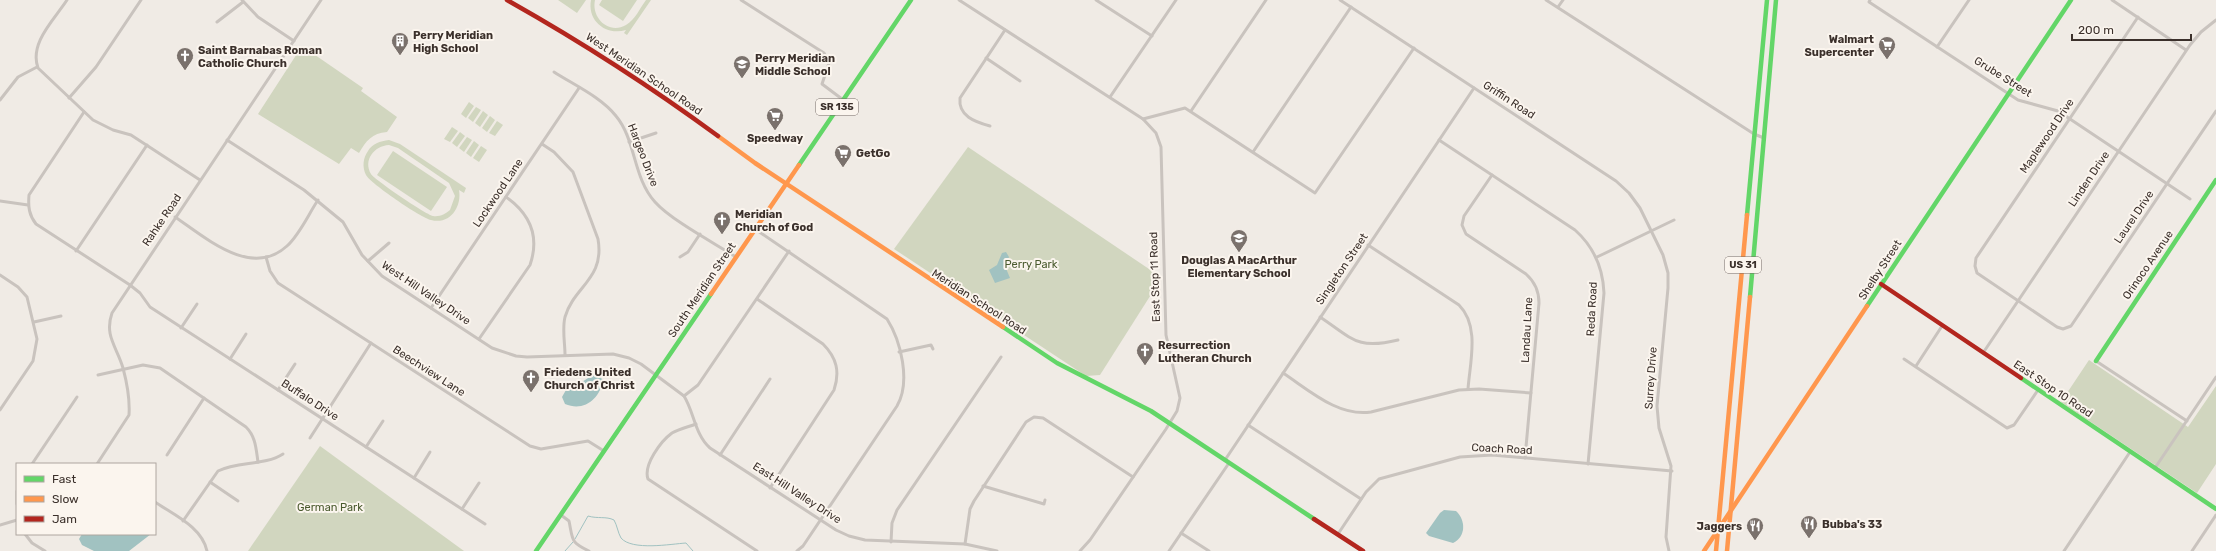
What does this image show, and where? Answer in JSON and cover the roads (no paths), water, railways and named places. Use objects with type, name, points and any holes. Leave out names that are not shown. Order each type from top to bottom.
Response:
[{"type":"main road","name":"West Meridian School Road","points":[[507,0],[562,31],[662,95],[744,155],[786,183]]},
{"type":"main road","name":"South Meridian Street","points":[[536,551],[911,0]]},
{"type":"main road","name":"US 31","points":[[1716,551],[1767,0]]},
{"type":"main road","name":"US 31","points":[[1727,551],[1776,0]]},
{"type":"main road","name":"Shelby Street","points":[[1704,551],[1841,348],[1881,284],[2071,0]]},
{"type":"main road","name":"Orinoco Avenue","points":[[2096,360],[2216,180]]},
{"type":"main road","name":"Meridian School Road","points":[[786,183],[1065,368],[1135,403],[1170,424]]},
{"type":"main road","name":"East Stop 10 Road","points":[[1881,284],[2216,509]]},
{"type":"main road","points":[[1170,424],[1363,551]]},
{"type":"street","points":[[67,0],[37,46],[35,53],[37,67],[43,75],[84,112],[101,125],[125,132],[200,180]]},
{"type":"street","points":[[69,98],[96,67],[141,0]]},
{"type":"street","name":"Rahke Road","points":[[98,463],[129,415],[130,405],[123,369],[109,334],[108,323],[112,313],[321,0]]},
{"type":"street","points":[[741,0],[824,53],[829,63],[822,84],[842,100]]},
{"type":"street","name":"East Stop 11 Road","points":[[959,0],[1143,119],[1156,133],[1161,151],[1166,335],[1180,398],[1178,411],[1090,540],[1080,551]]},
{"type":"street","points":[[967,5],[970,0]]},
{"type":"street","points":[[1096,0],[1152,36]]},
{"type":"street","points":[[1110,98],[1176,0]]},
{"type":"street","points":[[1191,111],[1266,0]]},
{"type":"street","name":"Griffin Road","points":[[1340,0],[1619,184],[1636,202],[1651,231]]},
{"type":"street","points":[[1546,0],[1754,134],[1764,138]]},
{"type":"street","points":[[1558,8],[1563,0]]},
{"type":"street","points":[[1937,47],[1969,0]]},
{"type":"street","points":[[2112,0],[2186,50]]},
{"type":"street","points":[[217,22],[242,1],[258,17],[294,41]]},
{"type":"street","name":"Grube Street","points":[[1870,1],[2023,103],[2053,109],[2190,199]]},
{"type":"street","points":[[1253,152],[1351,7]]},
{"type":"street","name":"Maplewood Drive","points":[[2018,301],[1980,275],[1975,267],[1976,258],[2138,17]]},
{"type":"street","name":"Linden Drive","points":[[1983,353],[2186,50],[2198,35],[2216,20]]},
{"type":"street","points":[[990,126],[978,123],[964,114],[960,105],[962,93],[1005,30]]},
{"type":"street","points":[[1143,119],[1185,108],[1315,193],[1414,48]]},
{"type":"street","points":[[986,58],[1020,81]]},
{"type":"street","points":[[0,100],[18,77],[37,67]]},
{"type":"street","name":"Hargeo Drive","points":[[554,72],[605,105],[616,116],[623,126],[643,184],[655,203],[736,257]]},
{"type":"street","name":"Lockwood Lane","points":[[430,308],[579,88]]},
{"type":"street","name":"Singleton Street","points":[[1169,551],[1227,461],[1248,425],[1474,88]]},
{"type":"street","name":"Laurel Drive","points":[[2018,301],[2057,327],[2065,328],[2074,323],[2216,111]]},
{"type":"street","points":[[0,201],[28,205],[32,189],[84,112]]},
{"type":"street","points":[[628,142],[656,133]]},
{"type":"street","name":"West Hill Valley Drive","points":[[227,140],[318,200],[343,222],[368,261],[382,276],[430,308],[502,352],[516,356],[613,354],[629,358],[656,375]]},
{"type":"street","name":"Reda Road","points":[[1439,140],[1575,230],[1587,242],[1597,257],[1602,275],[1604,293],[1588,464]]},
{"type":"street","points":[[542,144],[566,163],[573,172],[598,239],[600,250],[595,270],[565,317],[565,355]]},
{"type":"street","points":[[76,251],[147,145]]},
{"type":"street","name":"Landau Lane","points":[[1492,175],[1463,218],[1462,225],[1466,234],[1526,274],[1537,289],[1539,303],[1525,458]]},
{"type":"street","points":[[479,339],[530,265],[534,251],[534,234],[526,215],[517,204],[506,197]]},
{"type":"street","points":[[175,217],[235,255],[250,258],[266,257],[277,253],[293,239],[318,200]]},
{"type":"street","name":"Buffalo Drive","points":[[28,205],[30,215],[36,224],[76,251],[130,284],[140,293],[150,307],[485,524]]},
{"type":"street","points":[[1597,257],[1674,220]]},
{"type":"street","points":[[755,228],[887,319],[895,334],[905,376],[904,389],[897,406],[803,546],[797,551]]},
{"type":"street","name":"Surrey Drive","points":[[1651,231],[1664,258],[1668,278],[1657,406],[1659,428],[1672,471],[1666,537],[1669,551]]},
{"type":"street","points":[[680,257],[688,252],[700,234]]},
{"type":"street","points":[[368,261],[389,243]]},
{"type":"street","points":[[1368,245],[1459,305],[1467,315],[1472,331],[1468,389]]},
{"type":"street","points":[[684,396],[698,384],[789,251]]},
{"type":"street","name":"Beechview Lane","points":[[266,257],[270,271],[278,283],[530,446],[541,449],[588,441],[604,451]]},
{"type":"street","points":[[0,275],[18,287],[25,294],[34,322],[37,339],[34,358],[0,410]]},
{"type":"street","points":[[757,299],[823,344],[831,353],[838,372],[834,390],[770,488]]},
{"type":"street","points":[[181,328],[197,304]]},
{"type":"street","points":[[34,322],[61,316]]},
{"type":"street","points":[[1320,317],[1361,343],[1378,345],[1398,340]]},
{"type":"street","points":[[1916,366],[1942,326]]},
{"type":"street","points":[[230,359],[246,334]]},
{"type":"street","points":[[310,438],[370,343]]},
{"type":"street","points":[[899,352],[931,345],[933,349]]},
{"type":"street","points":[[891,542],[892,523],[897,510],[1001,357]]},
{"type":"street","points":[[1904,359],[2007,428],[2014,426],[2038,390]]},
{"type":"street","points":[[2096,360],[2186,421]]},
{"type":"street","points":[[278,390],[294,364]]},
{"type":"street","points":[[98,375],[143,365],[155,366],[204,398],[251,433],[256,443],[258,462]]},
{"type":"street","points":[[1283,373],[1334,406],[1356,413],[1371,412],[1448,392],[1468,389],[1531,393]]},
{"type":"street","name":"East Hill Valley Drive","points":[[656,375],[684,396],[705,443],[720,455],[770,488],[820,520],[849,536],[866,540],[891,542],[966,544],[997,551]]},
{"type":"street","points":[[2155,468],[2216,376]]},
{"type":"street","points":[[720,455],[770,379]]},
{"type":"street","points":[[33,463],[77,397]]},
{"type":"street","points":[[167,455],[204,398]]},
{"type":"street","points":[[966,544],[970,510],[983,486],[1026,422],[1034,417],[1043,418],[1133,477]]},
{"type":"street","points":[[366,447],[383,421]]},
{"type":"street","points":[[696,424],[677,430],[666,438],[650,462],[647,475],[651,482],[757,551]]},
{"type":"street","points":[[1248,425],[1361,500]]},
{"type":"street","points":[[414,478],[430,452]]},
{"type":"street","points":[[2064,551],[2130,452]]},
{"type":"street","points":[[183,521],[218,471],[226,467],[274,459],[283,454]]},
{"type":"street","name":"Coach Road","points":[[1338,534],[1361,500],[1379,479],[1449,459],[1483,455],[1672,471]]},
{"type":"street","points":[[210,482],[238,501]]},
{"type":"street","points":[[462,509],[478,483]]},
{"type":"street","points":[[983,486],[1044,504],[1045,500]]},
{"type":"street","points":[[156,503],[200,533],[205,543],[206,551]]},
{"type":"street","points":[[561,515],[569,521],[574,542],[589,551]]},
{"type":"street","points":[[2192,551],[2216,515]]},
{"type":"street","points":[[0,524],[16,520]]},
{"type":"street","points":[[1181,533],[1209,551]]},
{"type":"street","points":[[26,535],[32,543],[45,551]]},
{"type":"water","points":[[1006,252],[1009,257],[1005,266],[1010,278],[995,283],[989,270],[997,265],[1002,253]]},
{"type":"water","points":[[596,373],[603,380],[595,398],[585,405],[572,406],[565,404],[562,397],[566,390],[574,387]]},
{"type":"water","points":[[1444,510],[1456,511],[1462,519],[1462,533],[1453,543],[1429,536],[1426,533],[1440,513]]},
{"type":"water","points":[[81,535],[150,535],[129,551],[94,551],[82,545],[79,539]]},
{"type":"waterway","points":[[575,539],[588,516],[608,518],[614,520],[621,538],[626,542],[642,546],[686,543],[693,551]]},
{"type":"waterway","points":[[565,551],[573,542]]},
{"type":"place","name":"Perry Meridian High School","points":[[400,56]]},
{"type":"place","name":"Walmart Supercenter","points":[[1887,60]]},
{"type":"place","name":"Saint Barnabas Roman Catholic Church","points":[[185,71]]},
{"type":"place","name":"Perry Meridian Middle School","points":[[742,79]]},
{"type":"place","name":"Speedway","points":[[775,131]]},
{"type":"place","name":"GetGo","points":[[843,168]]},
{"type":"place","name":"Meridian Church of God","points":[[722,235]]},
{"type":"place","name":"Douglas A MacArthur Elementary School","points":[[1239,253]]},
{"type":"place","name":"Resurrection Lutheran Church","points":[[1145,366]]},
{"type":"place","name":"Friedens United Church of Christ","points":[[531,393]]},
{"type":"place","name":"Bubba's 33","points":[[1809,539]]},
{"type":"place","name":"Jaggers","points":[[1755,541]]},
{"type":"park label","name":"Perry Park","points":[[1031,264]]},
{"type":"park label","name":"German Park","points":[[330,507]]}]
